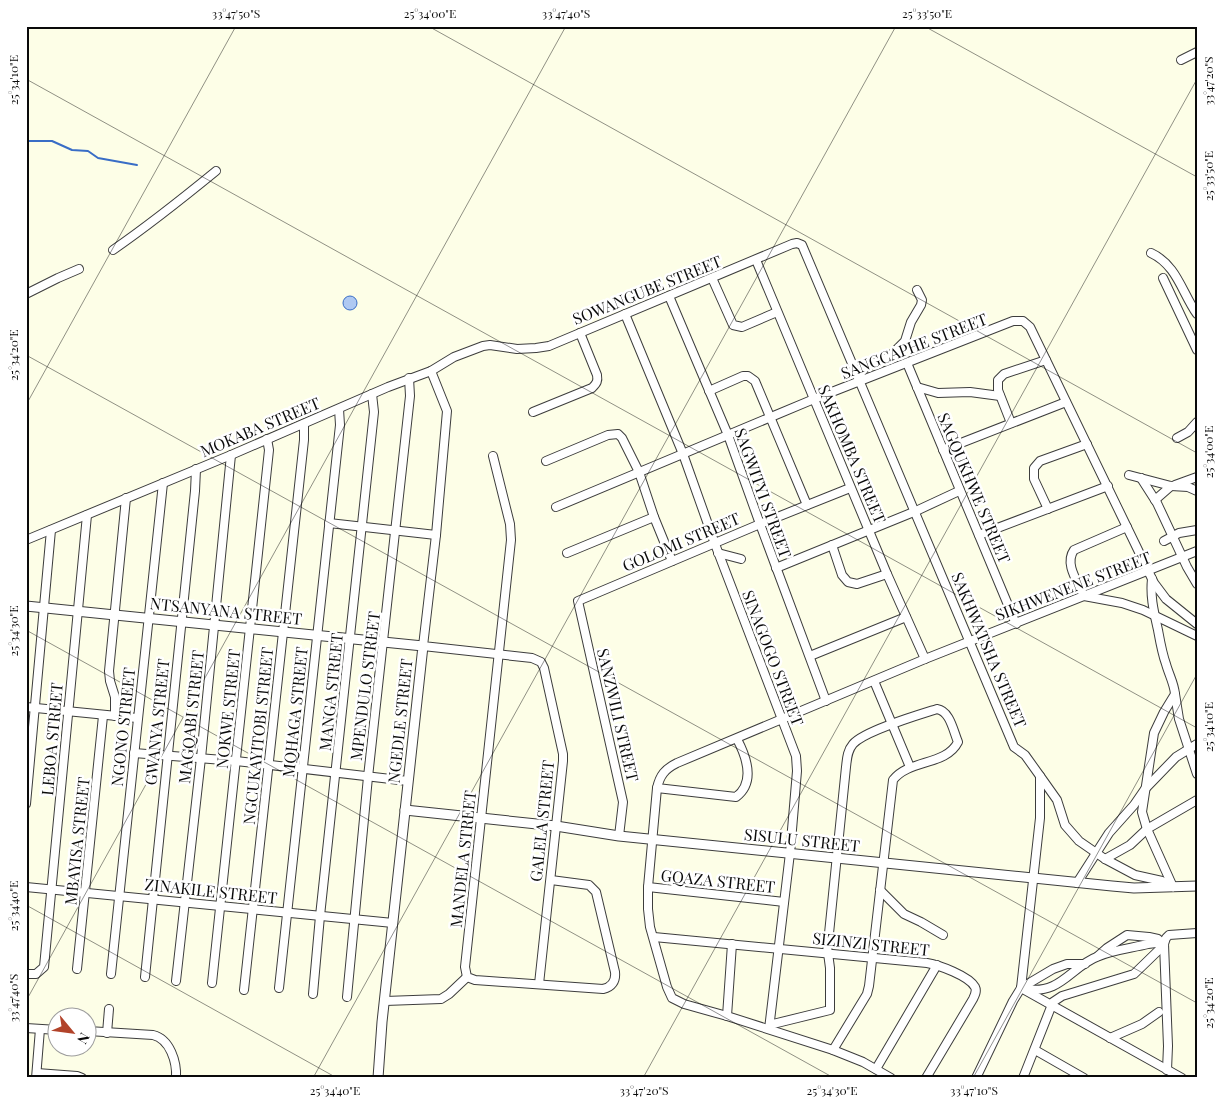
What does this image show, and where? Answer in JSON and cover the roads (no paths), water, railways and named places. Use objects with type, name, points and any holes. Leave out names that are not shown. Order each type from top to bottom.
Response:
[{"type":"street","points":[[1181,60],[1197,52]]},
{"type":"street","points":[[113,250],[182,199],[216,171]]},
{"type":"street","name":"SOWANGUBE STREET","points":[[504,346],[517,349],[542,348],[797,242]]},
{"type":"street","name":"SAKHWATSHA STREET","points":[[797,242],[804,248],[971,640],[1014,747],[1026,755],[1057,800],[1065,825],[1079,841],[1105,859],[1135,875],[1162,881],[1173,887]]},
{"type":"street","points":[[1151,253],[1158,256],[1178,279],[1197,314]]},
{"type":"street","name":"SAKHOMBA STREET","points":[[756,260],[850,488],[925,659]]},
{"type":"street","points":[[26,294],[79,269]]},
{"type":"street","points":[[712,278],[733,325],[742,327],[777,312]]},
{"type":"street","points":[[1163,278],[1197,350]]},
{"type":"street","points":[[860,380],[862,371],[867,366],[889,357],[905,341],[911,322],[921,305],[922,300],[917,290]]},
{"type":"street","name":"SAGWITYI STREET","points":[[669,296],[728,435],[826,701]]},
{"type":"street","name":"SINAGOGO STREET","points":[[625,314],[683,454],[714,544],[798,764],[771,1026]]},
{"type":"street","name":"SANGCAPHE STREET","points":[[556,507],[860,380],[1013,321],[1019,321],[1030,327],[1151,575],[1166,600],[1197,624]]},
{"type":"street","points":[[533,412],[592,388],[596,384],[598,380],[597,374],[580,332]]},
{"type":"street","name":"MOKABA STREET","points":[[26,540],[231,455],[409,378],[430,371],[454,357],[483,346],[504,346]]},
{"type":"street","points":[[1012,423],[997,386],[1000,377],[1046,360]]},
{"type":"street","name":"SAGQUKHWE STREET","points":[[906,363],[1016,624]]},
{"type":"street","name":"NGEDLE STREET","points":[[378,1078],[408,781],[436,535],[447,411],[430,371]]},
{"type":"street","points":[[709,391],[743,376],[748,376],[755,381],[807,505]]},
{"type":"street","name":"MPENDULO STREET","points":[[347,997],[368,777],[410,396],[409,378]]},
{"type":"street","points":[[917,388],[938,393],[970,392],[1000,396]]},
{"type":"street","name":"MANGA STREET","points":[[313,994],[374,408],[372,394]]},
{"type":"street","points":[[943,450],[1066,402]]},
{"type":"street","name":"MQHAGA STREET","points":[[279,988],[340,425],[339,409]]},
{"type":"street","points":[[1177,438],[1188,432],[1197,422]]},
{"type":"street","name":"NGCUKAYITOBI STREET","points":[[244,990],[304,440],[304,424]]},
{"type":"street","points":[[546,461],[608,435],[618,434],[622,438],[639,472],[654,517],[672,561]]},
{"type":"street","name":"NOKWE STREET","points":[[212,983],[269,450],[267,438]]},
{"type":"street","points":[[1048,509],[1034,479],[1034,468],[1040,461],[1086,444]]},
{"type":"street","name":"MAGQABI STREET","points":[[176,980],[186,902],[231,455]]},
{"type":"street","name":"MANDELA STREET","points":[[467,977],[465,967],[512,540],[510,524],[493,456]]},
{"type":"street","name":"GWANYA STREET","points":[[146,977],[196,469]]},
{"type":"street","points":[[1129,475],[1172,486],[1188,487],[1197,491]]},
{"type":"street","points":[[1155,500],[1172,486],[1197,476]]},
{"type":"street","points":[[1141,478],[1155,500],[1197,584]]},
{"type":"street","name":"NGONO STREET","points":[[111,974],[162,483]]},
{"type":"street","points":[[979,535],[1108,486]]},
{"type":"street","name":"GOLOMI STREET","points":[[578,601],[850,488]]},
{"type":"street","points":[[776,568],[916,511],[959,490]]},
{"type":"street","points":[[115,716],[115,698],[109,677],[126,498]]},
{"type":"street","name":"LEBOA STREET","points":[[26,974],[36,974],[44,967],[87,515]]},
{"type":"street","points":[[567,553],[654,517]]},
{"type":"street","points":[[329,523],[436,535]]},
{"type":"street","points":[[1127,527],[1074,550],[1071,554],[1070,562],[1084,596],[1122,603],[1143,610],[1197,636]]},
{"type":"street","points":[[26,804],[51,530]]},
{"type":"street","points":[[1164,541],[1173,535],[1197,530]]},
{"type":"street","points":[[832,545],[842,575],[848,582],[857,584],[887,574]]},
{"type":"street","name":"SIKHWENENE STREET","points":[[653,839],[657,788],[663,772],[672,766],[971,640],[1084,596],[1151,575],[1182,557],[1197,551]]},
{"type":"street","points":[[718,553],[741,559]]},
{"type":"street","points":[[1151,575],[1155,617],[1162,650],[1173,682],[1179,719],[1197,774]]},
{"type":"street","name":"SANZWILI STREET","points":[[578,601],[623,802],[618,836]]},
{"type":"street","name":"NTSANYANA STREET","points":[[26,606],[423,646]]},
{"type":"street","points":[[810,656],[906,617]]},
{"type":"street","name":"GALELA STREET","points":[[423,646],[537,659],[542,662],[564,761],[539,984]]},
{"type":"street","points":[[874,681],[910,768]]},
{"type":"street","points":[[1173,887],[1147,829],[1142,812],[1151,748],[1157,724],[1175,694]]},
{"type":"street","points":[[26,707],[137,718]]},
{"type":"street","points":[[771,1026],[830,1010],[830,968],[827,953],[850,748],[858,740],[892,724],[936,709],[943,710],[958,742],[948,754],[910,768],[896,776],[891,786],[873,958],[867,994],[833,1050]]},
{"type":"street","name":"MBAYISA STREET","points":[[77,969],[103,716]]},
{"type":"street","points":[[657,788],[736,796],[742,793],[747,781],[747,765],[737,739]]},
{"type":"street","points":[[1077,882],[1110,833],[1145,789],[1176,757],[1197,744]]},
{"type":"street","points":[[134,753],[236,761],[408,781]]},
{"type":"street","points":[[976,1078],[1013,1002],[1022,988],[1040,818],[1040,776]]},
{"type":"street","points":[[1105,859],[1130,845],[1147,829],[1197,800]]},
{"type":"street","name":"SISULU STREET","points":[[406,810],[556,826],[618,836],[1134,888],[1197,886]]},
{"type":"street","points":[[653,839],[648,887],[649,919],[667,987],[672,998],[684,1004],[771,1026],[863,1062],[891,1078]]},
{"type":"street","points":[[385,1001],[441,1000],[467,977],[475,980],[603,989],[612,985],[615,977],[595,889],[586,884],[550,880]]},
{"type":"street","name":"ZINAKILE STREET","points":[[26,887],[393,923]]},
{"type":"street","name":"GQAZA STREET","points":[[648,887],[784,902]]},
{"type":"street","points":[[880,890],[904,914],[943,935]]},
{"type":"street","points":[[1167,1070],[1168,1046],[1164,945],[1169,935],[1197,933]]},
{"type":"street","points":[[1022,988],[1046,990],[1069,977],[1127,935],[1158,939],[1164,945]]},
{"type":"street","name":"SIZINZI STREET","points":[[654,937],[937,965],[949,970],[971,983],[976,988],[976,991],[926,1078]]},
{"type":"street","points":[[727,1016],[732,944]]},
{"type":"street","points":[[1097,956],[1148,944],[1164,945]]},
{"type":"street","points":[[1023,1078],[1053,1002],[1062,996],[1134,974],[1164,945]]},
{"type":"street","points":[[1022,988],[1067,964],[1085,964]]},
{"type":"street","points":[[876,1070],[937,965]]},
{"type":"street","points":[[1022,988],[1182,1078]]},
{"type":"street","points":[[108,1033],[109,1009]]},
{"type":"street","points":[[1110,1038],[1142,1024],[1159,1012]]},
{"type":"street","points":[[26,1028],[48,1029]]},
{"type":"street","points":[[40,1028],[36,1075],[77,1076],[82,1078]]},
{"type":"street","points":[[98,1032],[153,1035],[162,1038],[168,1046],[176,1070],[176,1078]]},
{"type":"street","points":[[1035,1050],[1084,1078]]},
{"type":"water","points":[[347,296],[353,296],[357,303],[353,310],[347,310],[343,306],[343,300]]},
{"type":"waterway","points":[[26,141],[52,141],[72,150],[88,151],[98,158],[137,165]]}]
